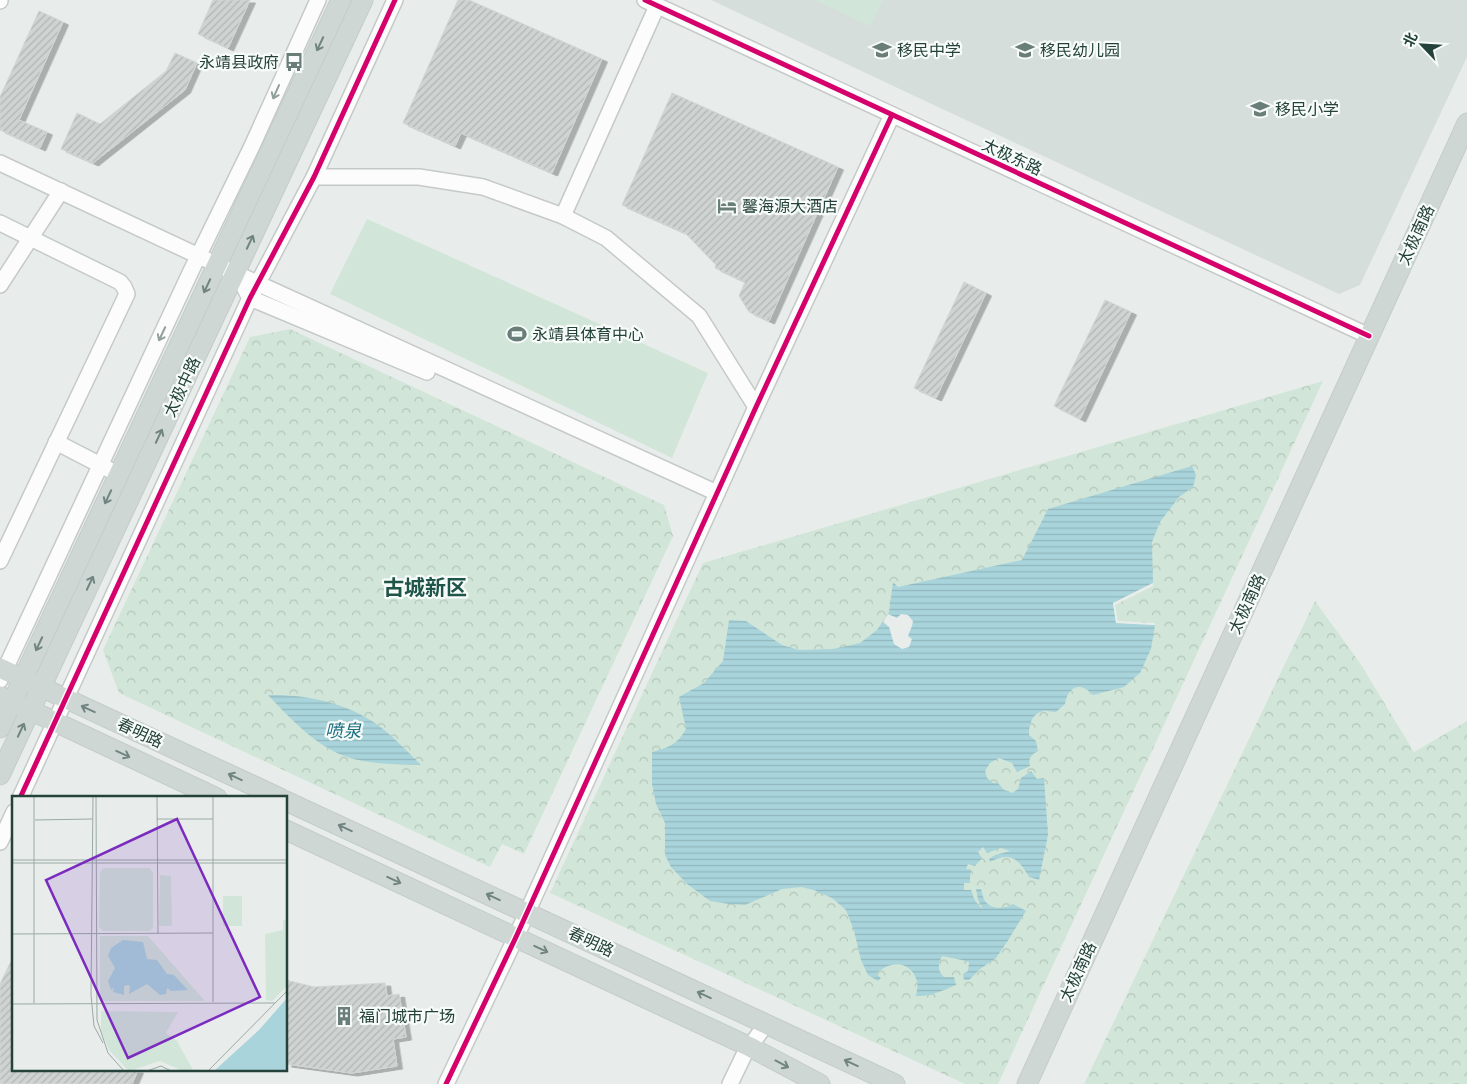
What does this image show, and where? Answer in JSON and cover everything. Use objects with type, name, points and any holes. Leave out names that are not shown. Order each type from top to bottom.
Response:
[{"type":"main road","name":"太极中路","points":[[0,728],[6,699],[23,678],[341,0]]},
{"type":"main road","name":"太极中路","points":[[0,775],[364,0]]},
{"type":"main road","name":"太极南路","points":[[1027,1084],[1467,123]]},
{"type":"main road","name":"春明路","points":[[2,673],[23,678],[276,796]]},
{"type":"main road","name":"春明路","points":[[6,699],[213,796]]},
{"type":"main road","name":"春明路","points":[[288,802],[895,1084]]},
{"type":"main road","name":"春明路","points":[[288,831],[750,1047],[820,1084]]},
{"type":"street","points":[[2,673],[252,146],[318,0]]},
{"type":"street","points":[[21,796],[250,298],[314,177],[395,0]]},
{"type":"street","points":[[563,216],[651,3]]},
{"type":"street","name":"太极东路","points":[[651,3],[1370,336]]},
{"type":"street","points":[[446,1084],[516,937],[717,493],[892,115]]},
{"type":"street","points":[[0,163],[258,284],[717,493]]},
{"type":"street","points":[[314,177],[419,177],[483,188],[563,216],[606,238],[699,316],[756,408]]},
{"type":"street","points":[[0,285],[61,191]]},
{"type":"street","points":[[0,223],[120,282],[126,294],[0,561]]},
{"type":"street","points":[[235,273],[250,298],[717,493]]},
{"type":"street","points":[[56,442],[119,474]]},
{"type":"street","points":[[0,842],[12,816]]},
{"type":"street","points":[[730,1084],[750,1047],[766,1024]]},
{"type":"shaded area","name":"移民小学","points":[[711,0],[1467,0],[1467,57],[1360,285],[1339,294]]},
{"type":"green space","points":[[815,0],[883,0],[870,26]]},
{"type":"green space","name":"永靖县体育中心","points":[[367,219],[708,373],[672,458],[330,294]]},
{"type":"green space","points":[[290,329],[664,505],[673,536],[524,854],[502,844],[490,867],[119,693],[103,650],[250,337]]},
{"type":"green space","points":[[1323,381],[998,1084],[965,1084],[550,893],[703,563]]},
{"type":"green space","points":[[1315,601],[1360,663],[1414,752],[1467,721],[1467,1084],[1084,1084]]},
{"type":"water","points":[[1192,466],[1196,475],[1193,487],[1179,497],[1160,522],[1152,542],[1153,583],[1113,603],[1116,623],[1155,625],[1151,649],[1140,673],[1124,687],[1093,695],[1084,688],[1075,687],[1069,693],[1065,704],[1056,712],[1043,711],[1033,718],[1029,735],[1036,741],[1038,751],[1031,757],[1029,761],[1030,766],[1017,772],[1012,763],[999,758],[990,763],[985,771],[987,778],[993,783],[998,783],[1004,790],[1012,793],[1018,789],[1021,778],[1031,771],[1037,779],[1044,778],[1048,835],[1039,880],[1029,877],[1018,861],[1008,857],[990,862],[989,859],[995,855],[1010,851],[1001,848],[987,853],[983,847],[978,852],[982,858],[975,866],[968,864],[966,869],[971,871],[970,883],[964,883],[964,890],[971,890],[976,901],[983,909],[978,900],[976,889],[981,889],[985,901],[991,906],[1003,908],[1013,904],[1026,911],[996,958],[980,969],[969,980],[964,980],[963,974],[968,971],[969,962],[942,956],[939,970],[944,977],[954,977],[956,985],[932,994],[916,996],[917,981],[914,974],[904,966],[899,964],[893,965],[881,970],[876,974],[881,978],[878,981],[868,975],[861,960],[854,931],[846,910],[832,898],[814,890],[801,887],[782,889],[745,905],[710,901],[687,884],[671,867],[665,855],[665,823],[656,804],[652,784],[652,752],[672,745],[686,729],[679,697],[704,683],[723,661],[729,620],[746,621],[782,645],[799,650],[833,649],[860,643],[877,630],[889,612],[893,582],[898,587],[1022,560],[1048,509]]},
{"type":"water","name":"喷泉","points":[[268,695],[310,698],[350,710],[375,723],[421,765],[387,764],[343,756],[306,732]]},
{"type":"pier","points":[[1153,583],[1153,586],[1115,605],[1118,621],[1155,623],[1155,625],[1116,623],[1113,603]]},
{"type":"pier","points":[[888,614],[897,618],[901,614],[908,615],[913,621],[908,636],[912,639],[909,647],[902,649],[894,644],[889,627],[883,622]]},
{"type":"building","points":[[213,0],[250,0],[228,48],[198,34]]},
{"type":"building","points":[[458,0],[469,0],[602,59],[552,173],[461,133],[455,146],[403,123]]},
{"type":"building","points":[[39,11],[63,22],[19,120],[47,132],[40,148],[0,130],[0,97]]},
{"type":"building","points":[[175,53],[197,63],[185,90],[93,163],[61,149],[77,113],[100,124],[166,71]]},
{"type":"building","points":[[672,93],[838,167],[769,321],[749,312],[739,296],[745,282],[715,268],[716,265],[685,233],[622,205]]},
{"type":"building","points":[[964,282],[986,293],[936,398],[914,388]]},
{"type":"building","points":[[1105,300],[1131,312],[1080,419],[1054,406]]},
{"type":"building","points":[[12,959],[12,1072],[137,1072],[132,1084],[0,1084],[0,984]]},
{"type":"building","name":"福门城市广场","points":[[288,980],[314,987],[385,983],[387,996],[399,994],[406,1037],[393,1039],[397,1066],[352,1073],[288,1064]]},
{"type":"cycle path","points":[[21,796],[250,298],[314,177],[395,0]]},
{"type":"cycle path","points":[[645,0],[1369,336]]},
{"type":"cycle path","points":[[446,1084],[516,937],[756,407],[892,115]]},
{"type":"place","name":"移民中学","points":[[882,50]]},
{"type":"place","name":"移民幼儿园","points":[[1025,50]]},
{"type":"place","name":"永靖县政府","points":[[294,62]]},
{"type":"place","name":"移民小学","points":[[1260,109]]},
{"type":"place","name":"馨海源大酒店","points":[[727,206]]},
{"type":"place","name":"永靖县体育中心","points":[[517,334]]},
{"type":"place","name":"福门城市广场","points":[[344,1016]]},
{"type":"district","name":"古城新区","points":[[425,587]]}]
